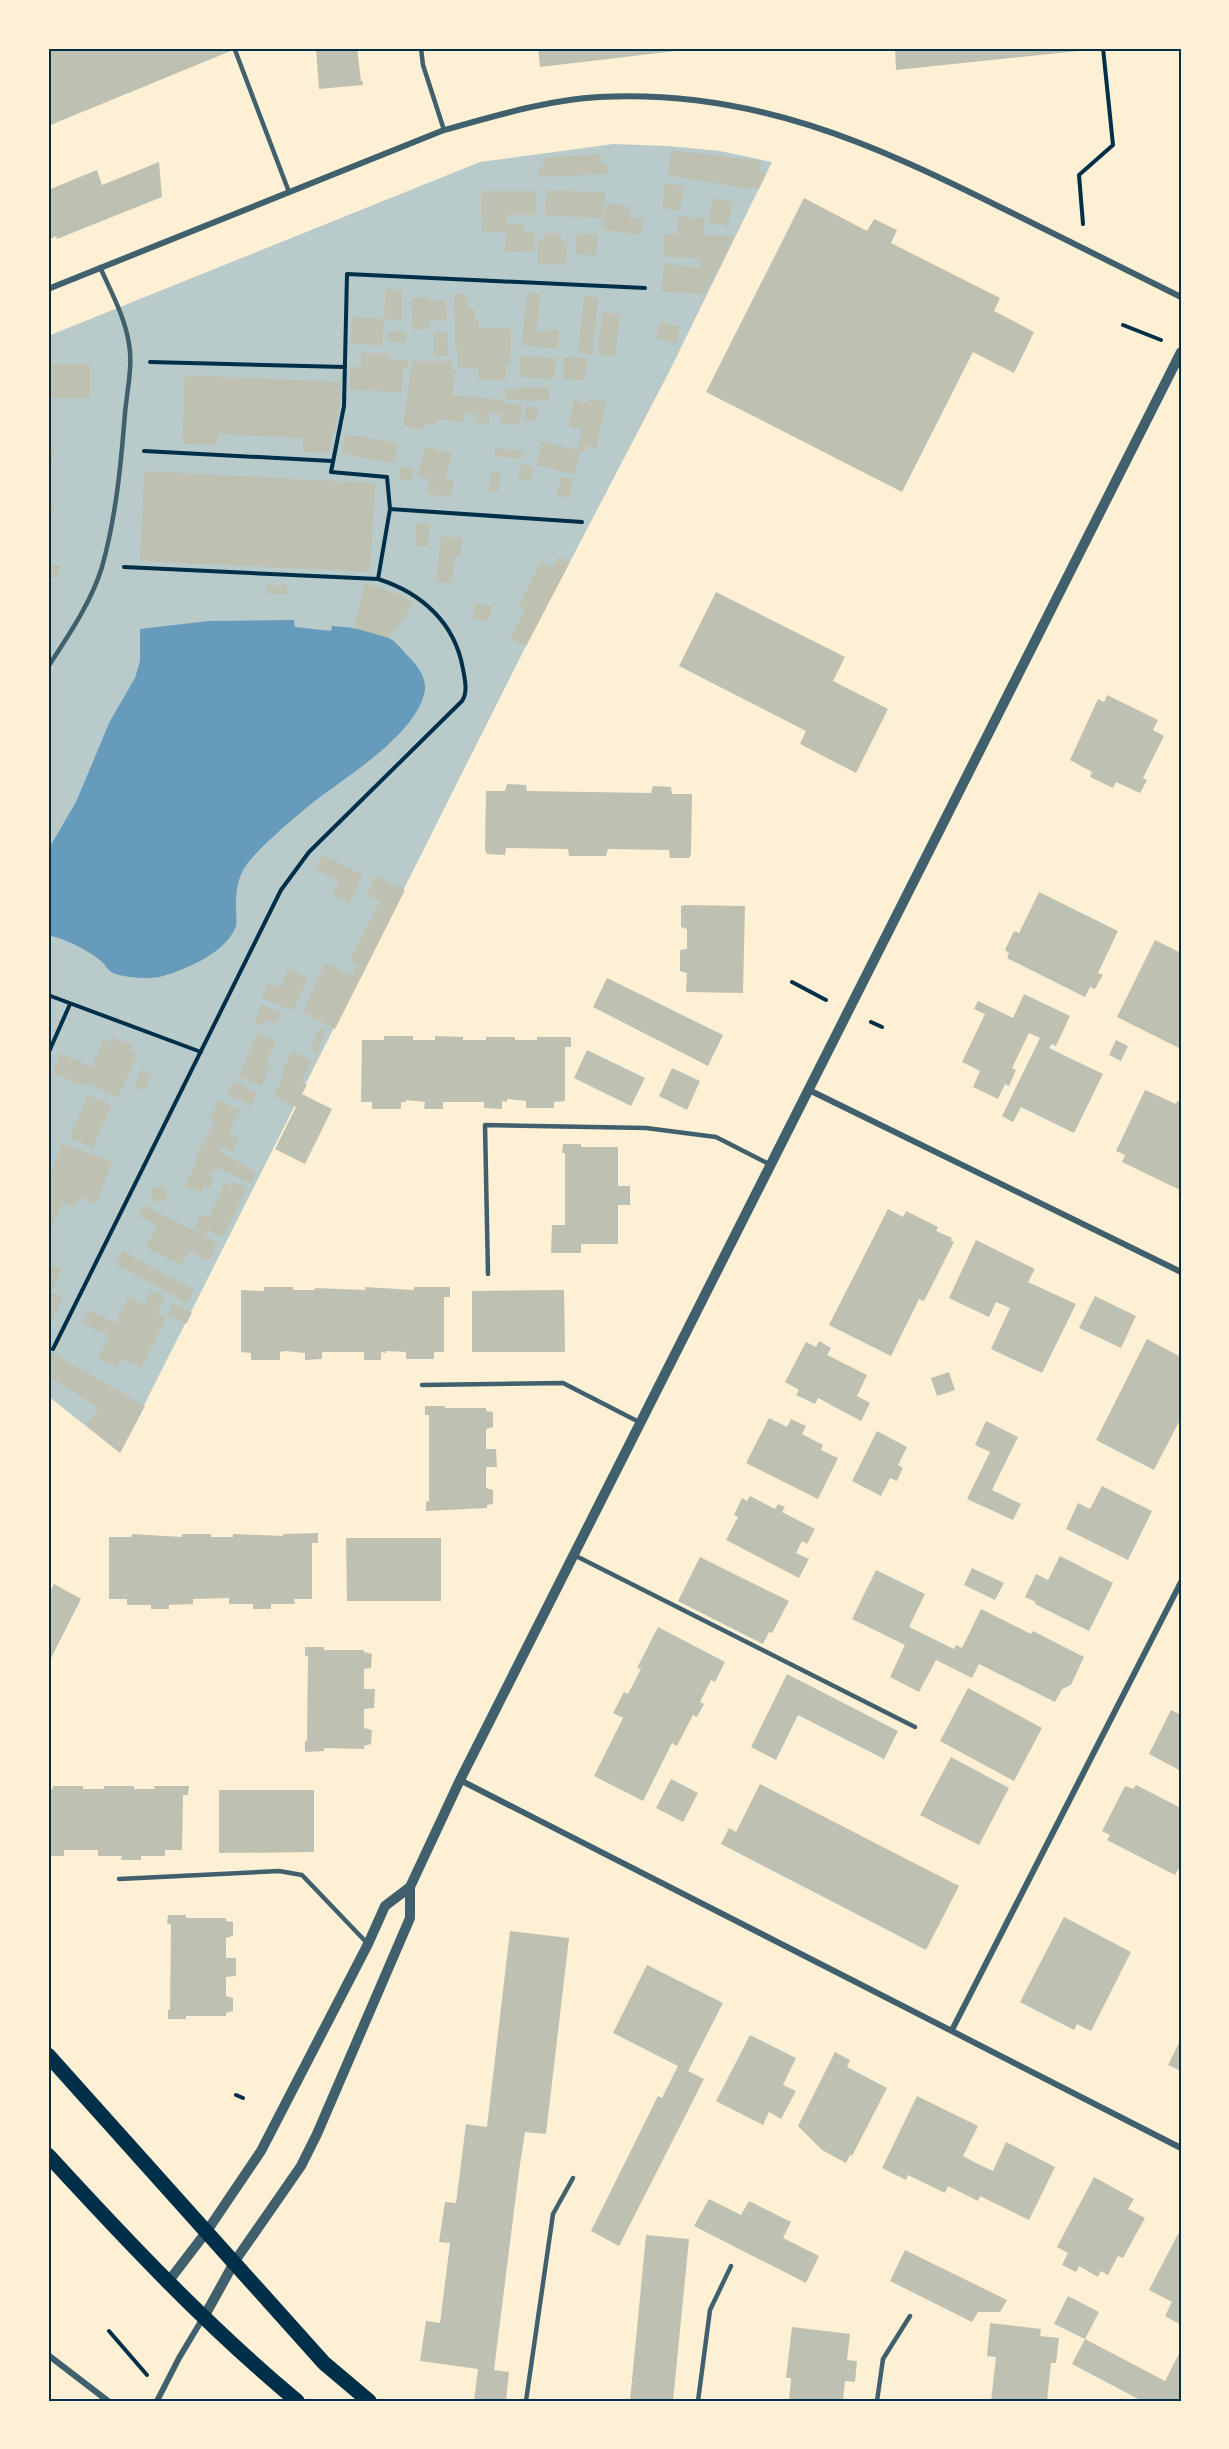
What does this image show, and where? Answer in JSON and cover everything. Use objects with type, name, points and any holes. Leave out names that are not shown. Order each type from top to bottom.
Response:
[{"type":"main road","points":[[48,2055],[324,2363],[369,2401]]},
{"type":"main road","points":[[48,2155],[168,2282],[297,2401]]},
{"type":"street","points":[[48,289],[444,130],[526,108],[598,98],[668,98],[732,105],[827,129],[930,172],[1181,297]]},
{"type":"street","points":[[158,2401],[179,2358],[235,2261],[301,2166],[317,2134],[410,1918],[410,1887],[460,1780],[1181,352]]},
{"type":"street","points":[[809,1090],[1181,1272]]},
{"type":"street","points":[[952,2031],[1181,1582]]},
{"type":"street","points":[[460,1780],[1181,2148]]},
{"type":"street","points":[[168,2282],[207,2231],[261,2151],[368,1944],[385,1905],[410,1887]]},
{"type":"street","points":[[48,2355],[108,2401]]},
{"type":"lane","points":[[421,48],[423,65],[444,130]]},
{"type":"lane","points":[[235,50],[289,192]]},
{"type":"lane","points":[[48,667],[82,612],[102,566],[116,502],[130,346],[124,324],[100,267]]},
{"type":"lane","points":[[488,1274],[485,1125],[646,1128],[716,1137],[771,1165]]},
{"type":"lane","points":[[422,1385],[563,1383],[641,1423]]},
{"type":"lane","points":[[574,1555],[915,1727]]},
{"type":"lane","points":[[119,1879],[279,1870],[302,1875],[368,1944]]},
{"type":"lane","points":[[526,2401],[553,2214],[573,2178]]},
{"type":"lane","points":[[698,2401],[710,2310],[730,2266]]},
{"type":"lane","points":[[877,2401],[883,2360],[910,2316]]},
{"type":"path","points":[[1085,249],[1079,175],[1113,145],[1103,48]]},
{"type":"path","points":[[378,579],[390,509],[387,477],[331,472],[344,406],[347,274],[645,288]]},
{"type":"path","points":[[1123,325],[1171,344]]},
{"type":"path","points":[[129,361],[345,367]]},
{"type":"path","points":[[122,450],[332,461]]},
{"type":"path","points":[[390,509],[582,522]]},
{"type":"path","points":[[53,1349],[281,890],[309,852],[465,697],[465,679],[461,658],[444,622],[431,607],[393,583],[378,579],[102,566]]},
{"type":"path","points":[[48,995],[201,1052]]},
{"type":"path","points":[[48,1054],[70,1004]]},
{"type":"path","points":[[236,2095],[243,2098]]},
{"type":"path","points":[[109,2331],[131,2358]]},
{"type":"shaded area","points":[[613,144],[720,151],[772,162],[668,374],[526,646],[120,1453],[48,1396],[48,336],[480,162]]},
{"type":"water","points":[[294,620],[295,627],[331,631],[332,626],[353,628],[376,633],[395,642],[415,664],[424,680],[425,689],[420,705],[410,721],[381,751],[299,814],[252,858],[239,881],[236,926],[224,944],[205,958],[163,976],[131,977],[113,973],[95,956],[82,948],[48,935],[48,850],[76,802],[110,721],[135,678],[140,661],[140,629],[209,621]]},
{"type":"building","points":[[48,48],[238,48],[48,126]]},
{"type":"building","points":[[316,48],[357,48],[363,85],[319,89]]},
{"type":"building","points":[[538,48],[684,48],[684,50],[540,67]]},
{"type":"building","points":[[895,48],[1089,48],[1089,50],[896,70]]},
{"type":"building","points":[[671,150],[762,161],[758,170],[766,174],[759,189],[668,175]]},
{"type":"building","points":[[600,154],[601,163],[607,163],[607,174],[539,177],[538,167],[544,166],[543,158]]},
{"type":"building","points":[[159,162],[162,197],[57,239],[56,236],[48,240],[48,190],[97,170],[102,185]]},
{"type":"building","points":[[665,183],[684,186],[680,211],[662,208]]},
{"type":"building","points":[[546,190],[605,192],[604,218],[545,216]]},
{"type":"building","points":[[481,191],[536,191],[537,215],[507,215],[506,224],[524,225],[524,232],[535,232],[535,251],[505,252],[506,232],[482,232]]},
{"type":"building","points":[[713,198],[733,202],[728,226],[708,222]]},
{"type":"building","points":[[804,198],[867,231],[874,219],[897,230],[891,243],[1000,298],[994,311],[1034,332],[1014,373],[973,352],[902,492],[706,392]]},
{"type":"building","points":[[607,203],[630,207],[629,217],[643,219],[641,235],[602,229]]},
{"type":"building","points":[[678,216],[705,218],[704,235],[735,236],[705,294],[661,292],[664,263],[700,268],[700,258],[663,257],[664,234],[677,234]]},
{"type":"building","points":[[545,233],[561,233],[561,241],[567,241],[566,265],[538,264],[538,241],[544,241]]},
{"type":"building","points":[[577,233],[598,235],[596,256],[576,254]]},
{"type":"building","points":[[386,288],[402,290],[402,321],[384,319]]},
{"type":"building","points":[[527,292],[540,294],[537,332],[545,333],[545,329],[559,330],[557,349],[522,345]]},
{"type":"building","points":[[454,294],[463,294],[463,298],[467,298],[467,309],[475,309],[478,328],[511,328],[510,366],[506,366],[506,380],[478,380],[478,368],[458,368],[458,349],[455,349]]},
{"type":"building","points":[[584,296],[598,298],[592,355],[578,353]]},
{"type":"building","points":[[428,297],[428,301],[445,300],[447,320],[429,321],[429,329],[413,330],[411,298]]},
{"type":"building","points":[[602,312],[620,314],[615,356],[598,354]]},
{"type":"building","points":[[352,317],[384,319],[382,346],[351,343]]},
{"type":"building","points":[[660,322],[680,327],[676,344],[656,338]]},
{"type":"building","points":[[388,331],[406,332],[406,342],[388,342]]},
{"type":"building","points":[[434,332],[447,332],[448,356],[434,356]]},
{"type":"building","points":[[361,353],[388,353],[388,359],[408,360],[408,368],[403,368],[402,392],[350,390],[350,367],[361,367]]},
{"type":"building","points":[[521,356],[556,358],[554,379],[519,377]]},
{"type":"building","points":[[564,357],[587,358],[585,380],[563,379]]},
{"type":"building","points":[[412,361],[452,361],[452,371],[455,370],[452,395],[503,400],[503,403],[522,405],[520,425],[500,423],[501,414],[490,413],[489,424],[475,422],[477,415],[465,414],[464,422],[437,419],[436,425],[424,424],[423,430],[403,426]]},
{"type":"building","points":[[48,364],[90,364],[90,398],[48,398]]},
{"type":"building","points":[[185,375],[341,382],[340,408],[329,453],[302,452],[303,438],[218,434],[217,445],[182,444]]},
{"type":"building","points":[[519,387],[549,387],[549,401],[505,400],[505,389],[519,390]]},
{"type":"building","points":[[588,398],[606,402],[596,448],[586,446],[585,452],[580,450],[575,474],[536,465],[542,441],[577,450],[582,429],[568,426],[574,400],[587,403]]},
{"type":"building","points":[[526,406],[538,407],[537,421],[524,420]]},
{"type":"building","points":[[345,434],[398,443],[395,463],[342,454]]},
{"type":"building","points":[[48,447],[55,449],[49,471],[48,471]]},
{"type":"building","points":[[425,447],[452,453],[445,479],[454,481],[450,498],[426,493],[430,480],[417,476]]},
{"type":"building","points":[[495,448],[523,451],[522,459],[494,456]]},
{"type":"building","points":[[522,464],[534,467],[530,481],[518,478]]},
{"type":"building","points":[[401,467],[414,469],[411,481],[399,479]]},
{"type":"building","points":[[144,471],[375,483],[370,572],[140,561]]},
{"type":"building","points":[[491,471],[501,472],[498,492],[489,491]]},
{"type":"building","points":[[561,477],[573,479],[569,498],[556,496]]},
{"type":"building","points":[[48,501],[55,503],[50,519],[48,518]]},
{"type":"building","points":[[417,523],[430,525],[428,547],[415,546]]},
{"type":"building","points":[[441,536],[462,538],[460,557],[455,556],[452,583],[436,582]]},
{"type":"building","points":[[559,556],[570,562],[526,646],[510,639],[525,610],[519,606],[541,562],[552,568]]},
{"type":"building","points":[[48,562],[60,566],[56,578],[48,575]]},
{"type":"building","points":[[365,583],[401,595],[414,604],[389,638],[354,628]]},
{"type":"building","points":[[266,585],[287,585],[287,594],[266,594]]},
{"type":"building","points":[[716,592],[845,657],[833,681],[888,709],[856,773],[800,744],[806,731],[679,666]]},
{"type":"building","points":[[475,603],[492,606],[489,621],[473,618]]},
{"type":"building","points":[[1107,695],[1158,720],[1153,730],[1164,736],[1143,778],[1147,780],[1140,793],[1116,782],[1113,788],[1090,777],[1092,772],[1070,760],[1098,699],[1104,702]]},
{"type":"building","points":[[507,784],[526,785],[527,791],[651,793],[653,786],[671,787],[672,794],[692,794],[691,854],[689,858],[670,858],[669,850],[608,849],[606,856],[569,856],[568,849],[506,848],[505,855],[487,854],[485,850],[486,791],[505,791]]},
{"type":"building","points":[[322,855],[363,875],[349,903],[332,895],[339,881],[315,869]]},
{"type":"building","points":[[376,876],[405,890],[335,1029],[303,1012],[325,963],[352,975],[357,964],[350,960],[380,901],[367,895]]},
{"type":"building","points":[[1039,892],[1118,931],[1098,973],[1103,975],[1095,989],[1090,987],[1085,997],[1007,958],[1009,953],[1005,950],[1014,931],[1019,933]]},
{"type":"building","points":[[681,906],[745,906],[743,993],[686,992],[687,973],[680,971],[680,950],[687,949],[687,929],[681,927]]},
{"type":"building","points":[[1155,940],[1181,953],[1181,1049],[1117,1017]]},
{"type":"building","points":[[288,969],[308,978],[293,1011],[261,997],[268,983],[280,988]]},
{"type":"building","points":[[607,978],[723,1035],[708,1066],[593,1007]]},
{"type":"building","points":[[1024,994],[1070,1016],[1056,1046],[1052,1044],[1049,1048],[1103,1074],[1074,1133],[1021,1107],[1013,1122],[1002,1116],[1040,1038],[1029,1033],[1012,1068],[1016,1070],[1009,1086],[1005,1084],[998,1099],[973,1087],[980,1071],[962,1062],[985,1014],[974,1009],[978,1001],[1013,1018]]},
{"type":"building","points":[[262,1004],[281,1013],[275,1024],[266,1020],[263,1026],[254,1022]]},
{"type":"building","points":[[319,1028],[326,1030],[317,1054],[310,1051]]},
{"type":"building","points":[[258,1033],[276,1041],[265,1065],[270,1068],[261,1086],[238,1076]]},
{"type":"building","points":[[384,1036],[413,1036],[413,1040],[435,1040],[435,1036],[463,1037],[463,1040],[486,1040],[486,1037],[537,1040],[537,1037],[571,1037],[571,1047],[565,1047],[565,1101],[554,1102],[554,1108],[526,1108],[526,1101],[507,1099],[507,1102],[502,1101],[502,1109],[484,1108],[484,1102],[443,1102],[443,1109],[424,1109],[425,1102],[406,1100],[406,1102],[401,1102],[401,1109],[372,1109],[372,1102],[361,1102],[362,1040],[384,1040]]},
{"type":"building","points":[[113,1037],[133,1046],[131,1052],[137,1055],[118,1098],[85,1082],[83,1086],[52,1072],[61,1053],[91,1067],[104,1039],[111,1042]]},
{"type":"building","points":[[1116,1040],[1128,1046],[1121,1061],[1109,1055]]},
{"type":"building","points":[[587,1050],[645,1078],[631,1106],[574,1078]]},
{"type":"building","points":[[292,1051],[312,1061],[301,1082],[307,1085],[302,1094],[332,1109],[305,1164],[275,1149],[296,1107],[274,1096],[284,1076],[281,1074]]},
{"type":"building","points":[[672,1068],[700,1081],[687,1110],[659,1096]]},
{"type":"building","points":[[141,1070],[151,1075],[144,1091],[134,1086]]},
{"type":"building","points":[[234,1081],[257,1093],[251,1106],[227,1094]]},
{"type":"building","points":[[1145,1090],[1176,1104],[1177,1101],[1181,1103],[1181,1195],[1178,1194],[1180,1190],[1122,1162],[1125,1155],[1116,1151]]},
{"type":"building","points":[[88,1095],[111,1105],[93,1148],[69,1137]]},
{"type":"building","points":[[219,1100],[240,1110],[229,1133],[239,1138],[232,1152],[221,1147],[219,1151],[256,1172],[251,1184],[219,1168],[218,1171],[213,1168],[209,1176],[214,1178],[209,1189],[204,1186],[201,1193],[185,1186],[197,1161],[195,1159],[215,1121],[209,1119]]},
{"type":"building","points":[[62,1143],[112,1162],[96,1204],[80,1197],[74,1207],[63,1202],[48,1234],[48,1174],[50,1175]]},
{"type":"building","points":[[563,1144],[581,1144],[581,1147],[618,1147],[618,1186],[630,1186],[630,1205],[618,1205],[618,1244],[581,1244],[581,1253],[551,1253],[552,1225],[565,1225]]},
{"type":"building","points":[[234,1182],[247,1187],[223,1237],[208,1230],[204,1236],[218,1243],[209,1261],[189,1251],[181,1265],[146,1247],[157,1225],[138,1216],[144,1205],[193,1230],[200,1215],[209,1217],[225,1183],[232,1186]]},
{"type":"building","points":[[162,1186],[168,1194],[164,1201],[155,1202],[150,1194],[154,1187]]},
{"type":"building","points":[[888,1209],[903,1217],[906,1211],[938,1227],[936,1231],[952,1238],[954,1242],[924,1301],[919,1299],[891,1356],[829,1325]]},
{"type":"building","points":[[976,1240],[1035,1269],[1028,1282],[1076,1304],[1042,1373],[991,1349],[1010,1308],[996,1302],[989,1317],[949,1298]]},
{"type":"building","points":[[123,1251],[194,1290],[187,1303],[116,1264]]},
{"type":"building","points":[[52,1265],[61,1270],[51,1292],[63,1298],[48,1328],[48,1271]]},
{"type":"building","points":[[264,1287],[293,1287],[293,1290],[315,1290],[315,1288],[365,1290],[365,1287],[414,1290],[414,1287],[450,1287],[450,1297],[444,1297],[444,1352],[434,1352],[434,1359],[406,1359],[406,1352],[386,1351],[386,1353],[381,1352],[381,1360],[364,1360],[364,1352],[322,1352],[322,1359],[305,1360],[305,1353],[285,1351],[280,1352],[280,1360],[251,1360],[251,1353],[241,1352],[241,1290],[264,1291]]},
{"type":"building","points":[[151,1290],[165,1297],[157,1313],[166,1318],[141,1368],[121,1359],[117,1367],[98,1358],[109,1336],[82,1323],[89,1310],[115,1323],[128,1297],[144,1305]]},
{"type":"building","points":[[564,1290],[565,1352],[472,1352],[472,1291]]},
{"type":"building","points":[[1095,1296],[1136,1316],[1121,1348],[1079,1328]]},
{"type":"building","points":[[173,1303],[192,1313],[186,1324],[167,1315]]},
{"type":"building","points":[[1147,1339],[1181,1357],[1181,1418],[1154,1470],[1096,1440]]},
{"type":"building","points":[[819,1341],[831,1348],[827,1355],[867,1375],[857,1396],[870,1403],[861,1421],[818,1398],[815,1404],[796,1395],[799,1390],[785,1382],[806,1342],[816,1347]]},
{"type":"building","points":[[49,1351],[145,1406],[120,1453],[86,1425],[99,1408],[48,1376]]},
{"type":"building","points":[[949,1372],[955,1390],[937,1396],[931,1378]]},
{"type":"building","points":[[425,1406],[486,1408],[486,1411],[493,1412],[493,1427],[486,1429],[486,1449],[496,1449],[497,1467],[486,1467],[486,1488],[493,1490],[493,1504],[487,1505],[487,1508],[426,1511],[426,1502],[429,1501],[429,1415],[425,1415]]},
{"type":"building","points":[[769,1418],[787,1427],[791,1419],[806,1426],[802,1434],[823,1445],[821,1450],[838,1458],[818,1499],[746,1463]]},
{"type":"building","points":[[986,1421],[1018,1437],[992,1490],[1021,1504],[1013,1520],[967,1499],[990,1452],[975,1445]]},
{"type":"building","points":[[877,1431],[907,1447],[898,1465],[903,1468],[897,1481],[890,1478],[881,1496],[852,1481]]},
{"type":"building","points":[[1102,1486],[1152,1511],[1128,1560],[1066,1529],[1078,1503],[1090,1509]]},
{"type":"building","points":[[750,1496],[775,1509],[778,1504],[785,1507],[782,1512],[815,1529],[807,1544],[802,1541],[796,1553],[809,1559],[799,1578],[726,1540],[738,1517],[734,1515],[742,1498],[747,1501]]},
{"type":"building","points":[[318,1533],[318,1543],[312,1543],[312,1599],[294,1599],[295,1604],[271,1604],[271,1609],[253,1609],[253,1604],[229,1604],[229,1598],[193,1599],[193,1604],[169,1605],[169,1609],[151,1609],[151,1605],[127,1605],[127,1599],[109,1599],[109,1537],[131,1537],[132,1534],[182,1537],[182,1534],[211,1534],[211,1537],[233,1537],[233,1534],[283,1536],[283,1534]]},
{"type":"building","points":[[346,1538],[441,1538],[441,1601],[347,1601]]},
{"type":"building","points":[[1060,1556],[1113,1583],[1089,1631],[1025,1597],[1036,1574],[1048,1580]]},
{"type":"building","points":[[700,1557],[789,1601],[772,1633],[769,1632],[763,1644],[678,1601]]},
{"type":"building","points":[[972,1568],[1004,1583],[995,1600],[964,1585]]},
{"type":"building","points":[[876,1570],[925,1594],[909,1627],[954,1649],[956,1645],[962,1648],[981,1609],[1031,1634],[1033,1631],[1084,1657],[1071,1685],[1062,1689],[1055,1702],[979,1664],[972,1678],[936,1660],[919,1692],[890,1677],[905,1645],[852,1619]]},
{"type":"building","points":[[54,1584],[81,1599],[48,1664],[48,1596]]},
{"type":"building","points":[[658,1627],[725,1662],[715,1682],[711,1680],[700,1702],[704,1704],[697,1717],[693,1715],[677,1746],[672,1743],[643,1801],[594,1776],[623,1718],[613,1713],[624,1692],[628,1694],[641,1669],[637,1668]]},
{"type":"building","points":[[305,1647],[324,1647],[324,1650],[364,1650],[372,1654],[371,1668],[364,1669],[364,1689],[375,1689],[374,1708],[364,1709],[364,1728],[372,1730],[371,1744],[364,1746],[364,1749],[324,1748],[324,1751],[305,1752],[308,1656],[305,1656]]},
{"type":"building","points":[[787,1674],[898,1731],[884,1759],[798,1715],[776,1760],[751,1747]]},
{"type":"building","points":[[968,1688],[1042,1728],[1014,1781],[940,1741]]},
{"type":"building","points":[[1171,1710],[1181,1715],[1181,1771],[1149,1754]]},
{"type":"building","points":[[951,1757],[1009,1788],[979,1845],[920,1815]]},
{"type":"building","points":[[671,1779],[698,1793],[683,1822],[656,1808]]},
{"type":"building","points":[[760,1784],[959,1886],[926,1950],[721,1844],[729,1828],[736,1832]]},
{"type":"building","points":[[1136,1785],[1181,1808],[1181,1869],[1179,1868],[1175,1875],[1107,1840],[1110,1835],[1102,1831],[1125,1786],[1133,1789]]},
{"type":"building","points":[[53,1786],[104,1789],[104,1786],[134,1786],[134,1789],[155,1789],[154,1786],[189,1786],[188,1795],[183,1795],[182,1850],[165,1850],[165,1856],[141,1856],[141,1860],[121,1860],[122,1856],[98,1856],[98,1850],[64,1850],[64,1856],[48,1856],[48,1789],[53,1789]]},
{"type":"building","points":[[219,1790],[314,1790],[314,1852],[219,1853]]},
{"type":"building","points":[[168,1915],[186,1915],[186,1918],[226,1918],[226,1921],[233,1922],[233,1936],[226,1938],[226,1958],[236,1958],[236,1976],[226,1977],[226,1996],[233,1998],[233,2011],[226,2013],[226,2016],[186,2016],[186,2019],[168,2019],[171,1924],[167,1924]]},
{"type":"building","points":[[1064,1917],[1131,1952],[1091,2031],[1077,2024],[1074,2030],[1020,2002]]},
{"type":"building","points":[[510,1931],[569,1938],[546,2134],[525,2132],[519,2171],[494,2370],[509,2372],[506,2401],[474,2401],[478,2369],[420,2361],[426,2321],[440,2323],[450,2243],[439,2242],[445,2202],[456,2203],[466,2124],[487,2127]]},
{"type":"building","points":[[647,1965],[723,2003],[688,2071],[704,2079],[619,2246],[591,2231],[658,2096],[662,2098],[678,2066],[613,2033]]},
{"type":"building","points":[[750,2035],[796,2058],[783,2085],[796,2091],[781,2119],[769,2112],[763,2125],[716,2101]]},
{"type":"building","points":[[1181,2039],[1181,2071],[1168,2065]]},
{"type":"building","points":[[835,2052],[850,2060],[847,2067],[887,2088],[852,2156],[850,2155],[846,2163],[822,2150],[798,2126]]},
{"type":"building","points":[[917,2096],[978,2126],[963,2156],[976,2163],[993,2171],[1006,2142],[1055,2167],[1029,2220],[980,2196],[978,2201],[948,2186],[945,2193],[908,2175],[906,2180],[882,2168]]},
{"type":"building","points":[[1094,2177],[1134,2199],[1128,2209],[1145,2218],[1123,2258],[1118,2256],[1108,2275],[1101,2271],[1098,2277],[1079,2266],[1076,2272],[1062,2265],[1068,2253],[1057,2247]]},
{"type":"building","points":[[709,2199],[741,2215],[749,2201],[791,2222],[783,2238],[819,2256],[806,2283],[694,2226]]},
{"type":"building","points":[[1178,2234],[1181,2236],[1181,2325],[1165,2316],[1172,2302],[1149,2290]]},
{"type":"building","points":[[646,2235],[689,2239],[673,2401],[630,2401]]},
{"type":"building","points":[[905,2250],[1007,2300],[1000,2312],[978,2312],[972,2322],[890,2281]]},
{"type":"building","points":[[1068,2296],[1099,2312],[1085,2339],[1054,2324]]},
{"type":"building","points":[[990,2323],[1041,2329],[1040,2336],[1059,2338],[1056,2363],[1051,2363],[1047,2401],[991,2401],[996,2357],[987,2356]]},
{"type":"building","points":[[792,2327],[850,2334],[847,2360],[857,2361],[855,2382],[845,2381],[843,2401],[789,2401],[791,2378],[786,2378]]},
{"type":"building","points":[[1085,2339],[1165,2381],[1181,2350],[1181,2401],[1142,2401],[1072,2364]]}]
